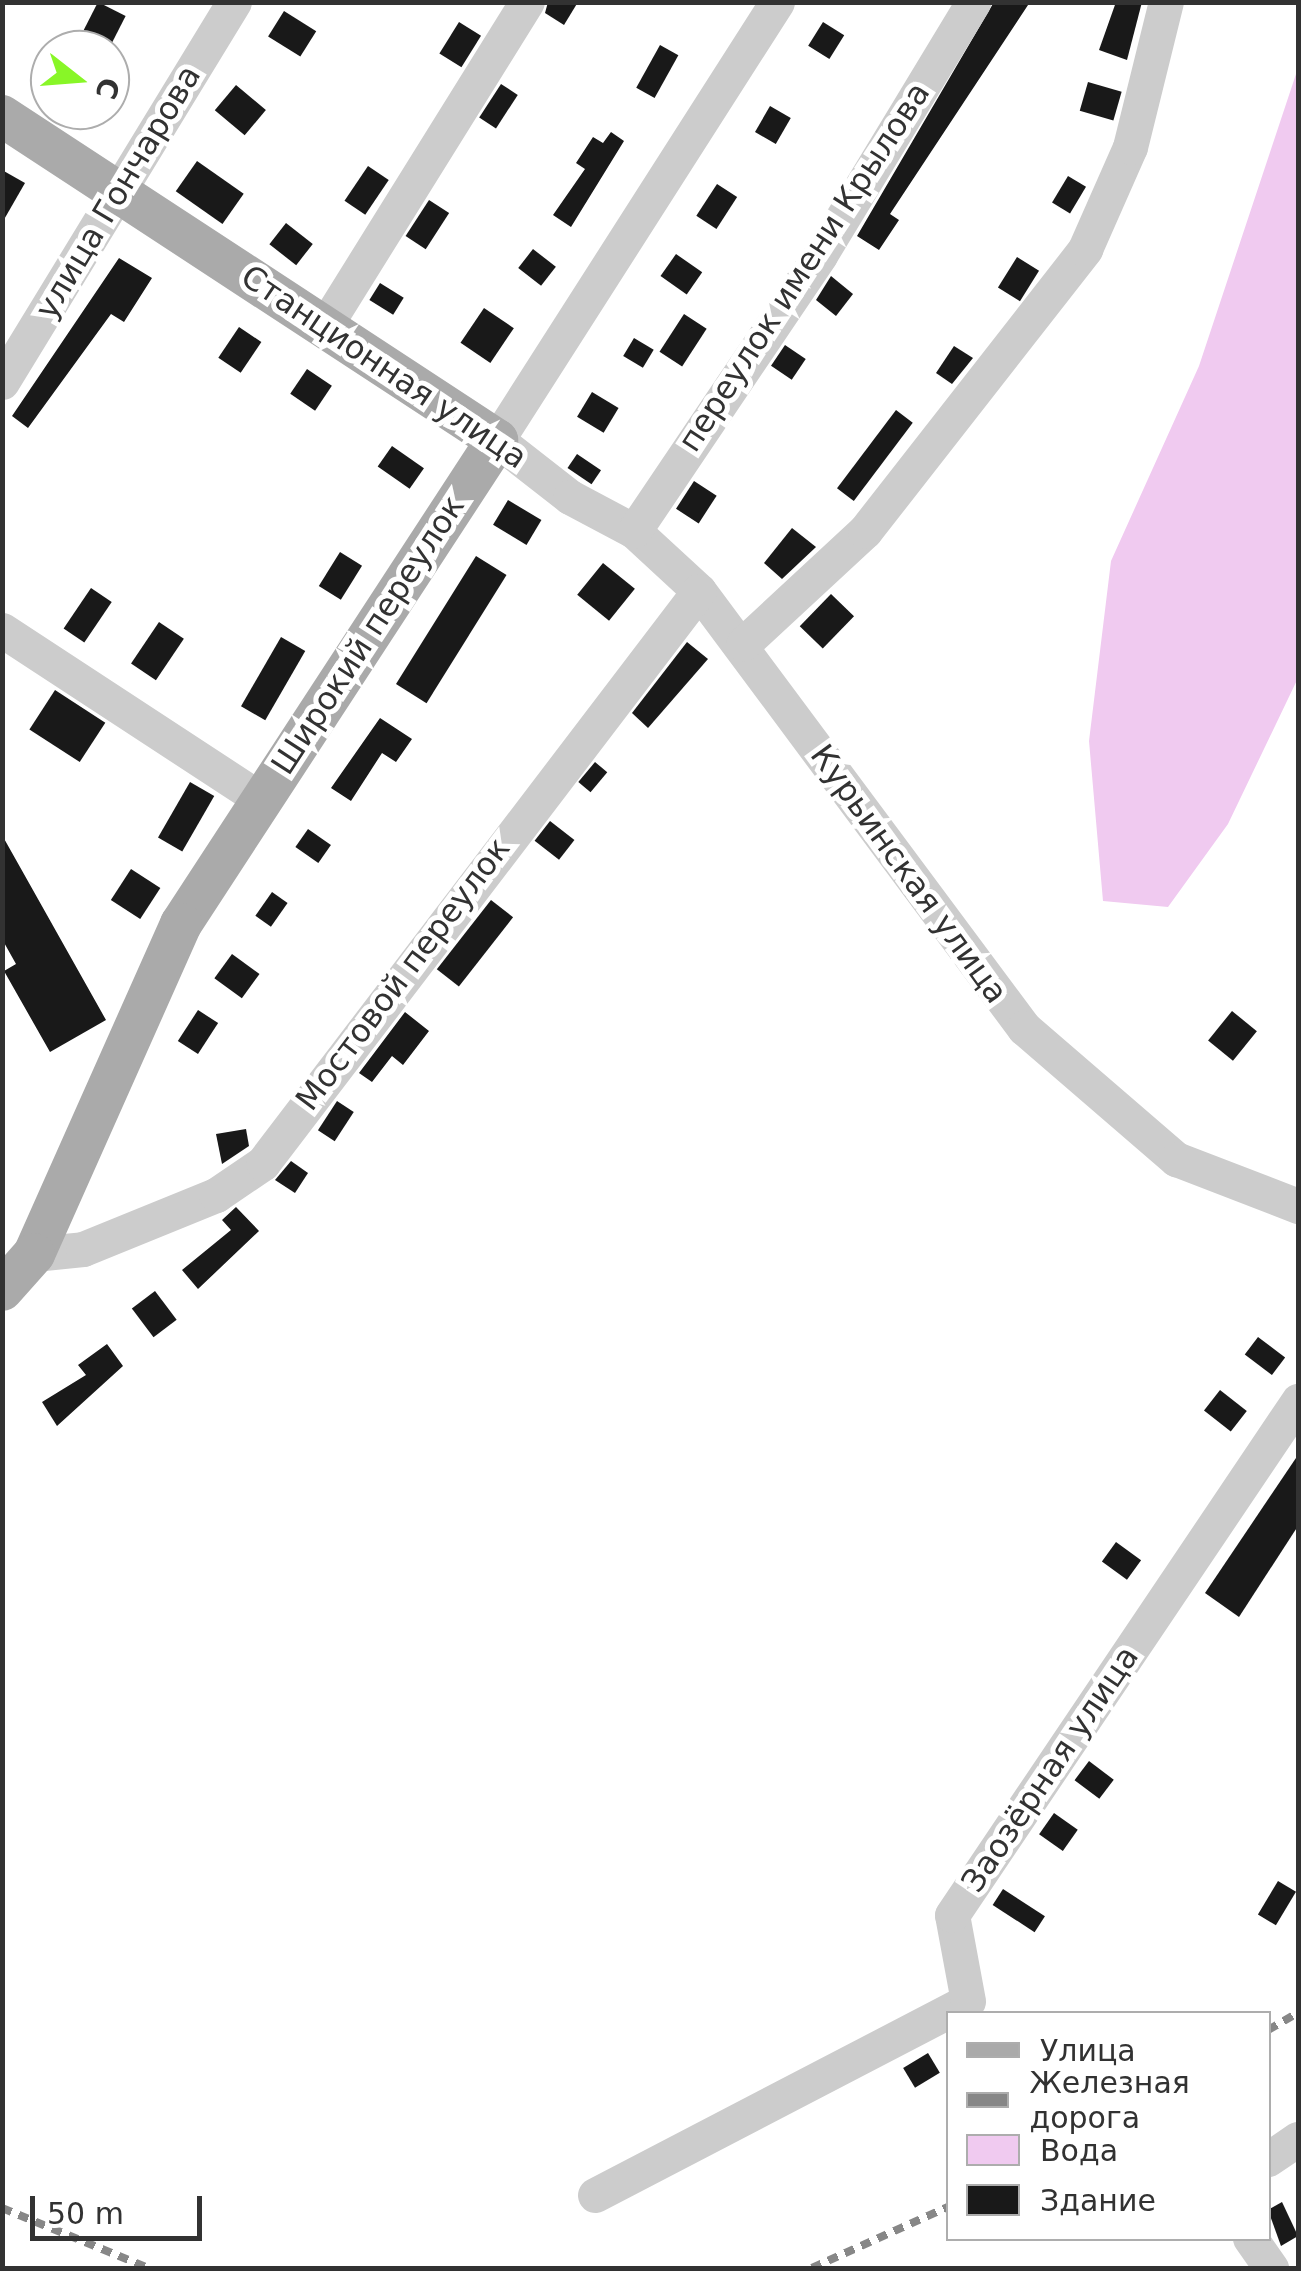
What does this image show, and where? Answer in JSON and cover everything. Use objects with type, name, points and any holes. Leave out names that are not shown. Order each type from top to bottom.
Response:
[{"type":"main road","name":"Станционная улица","points":[[2,116],[497,440]]},
{"type":"main road","name":"Широкий переулок","points":[[2,1290],[34,1254],[156,972],[260,799],[497,440]]},
{"type":"street","name":"улица Гончарова","points":[[2,382],[234,2]]},
{"type":"street","points":[[325,326],[527,2]]},
{"type":"street","name":"Широкий переулок","points":[[497,440],[777,2]]},
{"type":"street","name":"переулок имени Крылова","points":[[634,531],[820,255],[973,2]]},
{"type":"street","points":[[743,644],[865,531],[1085,248],[1130,147],[1166,2]]},
{"type":"street","name":"Станционная улица","points":[[497,440],[570,498],[634,531],[698,591],[743,644]]},
{"type":"street","name":"Мостовой переулок","points":[[34,1254],[83,1249],[216,1195],[263,1162],[698,591]]},
{"type":"street","points":[[2,630],[260,799]]},
{"type":"street","name":"Курьинская улица","points":[[743,644],[895,866],[1024,1028],[1176,1159],[1298,1206]]},
{"type":"street","name":"Заозёрная улица","points":[[947,2011],[968,2000],[952,1915],[1298,1401]]},
{"type":"street","name":"Заозёрная улица","points":[[594,2195],[946,2011]]},
{"type":"street","points":[[1271,2157],[1298,2139]]},
{"type":"street","points":[[1252,2241],[1271,2268]]},
{"type":"water","points":[[1298,68],[1298,678],[1228,824],[1168,907],[1103,901],[1089,741],[1111,561],[1199,366]]},
{"type":"building","points":[[98,2],[126,16],[119,30],[84,30]]},
{"type":"building","points":[[548,2],[578,2],[564,25],[545,13]]},
{"type":"building","points":[[994,2],[1030,2],[890,214],[899,220],[879,250],[857,236]]},
{"type":"building","points":[[1116,2],[1142,2],[1127,60],[1099,50]]},
{"type":"building","points":[[284,11],[316,31],[300,57],[268,36]]},
{"type":"building","points":[[459,22],[481,36],[461,67],[439,53]]},
{"type":"building","points":[[823,22],[844,35],[829,59],[808,46]]},
{"type":"building","points":[[660,45],[678,55],[655,98],[636,88]]},
{"type":"building","points":[[1088,82],[1122,92],[1113,120],[1080,111]]},
{"type":"building","points":[[501,84],[518,95],[496,128],[479,118]]},
{"type":"building","points":[[236,85],[266,110],[245,135],[215,110]]},
{"type":"building","points":[[770,106],[791,118],[776,144],[755,132]]},
{"type":"building","points":[[611,132],[624,141],[571,227],[553,215],[585,169],[576,163],[593,137],[603,143]]},
{"type":"building","points":[[197,161],[244,194],[222,224],[176,191]]},
{"type":"building","points":[[368,166],[389,180],[365,215],[345,201]]},
{"type":"building","points":[[2,170],[25,183],[2,223]]},
{"type":"building","points":[[1068,176],[1086,187],[1070,213],[1052,203]]},
{"type":"building","points":[[717,184],[737,197],[716,229],[696,216]]},
{"type":"building","points":[[429,200],[449,213],[426,249],[406,236]]},
{"type":"building","points":[[286,223],[313,244],[296,265],[269,244]]},
{"type":"building","points":[[533,249],[556,267],[541,286],[518,268]]},
{"type":"building","points":[[676,254],[702,272],[687,294],[661,276]]},
{"type":"building","points":[[1017,257],[1039,271],[1020,301],[998,288]]},
{"type":"building","points":[[119,258],[152,278],[124,322],[111,314],[28,428],[12,416]]},
{"type":"building","points":[[831,276],[853,294],[836,316],[816,300]]},
{"type":"building","points":[[380,283],[404,298],[393,315],[369,300]]},
{"type":"building","points":[[484,308],[514,328],[490,363],[461,343]]},
{"type":"building","points":[[684,314],[707,329],[682,366],[659,352]]},
{"type":"building","points":[[239,327],[261,342],[241,373],[218,358]]},
{"type":"building","points":[[634,338],[654,350],[643,368],[623,356]]},
{"type":"building","points":[[785,345],[806,359],[792,380],[771,366]]},
{"type":"building","points":[[954,346],[973,358],[952,384],[936,373]]},
{"type":"building","points":[[307,369],[332,386],[315,411],[290,394]]},
{"type":"building","points":[[592,392],[619,408],[604,433],[577,417]]},
{"type":"building","points":[[896,410],[913,423],[854,501],[837,488]]},
{"type":"building","points":[[392,446],[424,468],[410,489],[378,466]]},
{"type":"building","points":[[577,454],[601,470],[592,484],[567,468]]},
{"type":"building","points":[[694,481],[717,496],[699,523],[676,509]]},
{"type":"building","points":[[508,500],[541,520],[526,545],[493,525]]},
{"type":"building","points":[[792,528],[816,547],[782,579],[764,563]]},
{"type":"building","points":[[340,552],[362,566],[341,600],[319,586]]},
{"type":"building","points":[[476,556],[507,575],[427,703],[396,684]]},
{"type":"building","points":[[603,563],[635,589],[609,621],[577,595]]},
{"type":"building","points":[[91,588],[112,602],[84,643],[64,629]]},
{"type":"building","points":[[831,594],[854,616],[823,649],[800,626]]},
{"type":"building","points":[[159,622],[184,639],[156,680],[131,663]]},
{"type":"building","points":[[281,637],[305,651],[265,720],[241,706]]},
{"type":"building","points":[[687,642],[708,659],[648,728],[632,713]]},
{"type":"building","points":[[55,690],[105,723],[80,762],[29,729]]},
{"type":"building","points":[[380,718],[412,739],[396,762],[382,753],[351,801],[331,788]]},
{"type":"building","points":[[595,762],[607,772],[591,792],[578,782]]},
{"type":"building","points":[[190,782],[214,796],[182,851],[158,837]]},
{"type":"building","points":[[550,821],[574,840],[559,860],[535,841]]},
{"type":"building","points":[[308,829],[331,845],[318,863],[295,847]]},
{"type":"building","points":[[2,835],[106,1020],[50,1052],[4,971],[16,964],[2,939]]},
{"type":"building","points":[[131,869],[160,888],[140,919],[111,900]]},
{"type":"building","points":[[272,892],[288,903],[271,927],[255,916]]},
{"type":"building","points":[[491,900],[513,917],[459,987],[437,969]]},
{"type":"building","points":[[232,954],[260,974],[242,998],[214,978]]},
{"type":"building","points":[[198,1010],[218,1023],[198,1054],[178,1041]]},
{"type":"building","points":[[1232,1011],[1257,1031],[1233,1061],[1208,1041]]},
{"type":"building","points":[[405,1012],[429,1031],[403,1065],[392,1056],[372,1082],[359,1073]]},
{"type":"building","points":[[337,1101],[354,1112],[335,1141],[318,1130]]},
{"type":"building","points":[[246,1129],[249,1146],[222,1164],[216,1134]]},
{"type":"building","points":[[291,1161],[308,1173],[295,1193],[275,1180]]},
{"type":"building","points":[[236,1207],[259,1231],[198,1289],[182,1270],[231,1230],[222,1220]]},
{"type":"building","points":[[155,1291],[177,1320],[154,1337],[132,1308]]},
{"type":"building","points":[[1258,1337],[1285,1357],[1272,1375],[1245,1355]]},
{"type":"building","points":[[107,1344],[123,1366],[57,1426],[42,1402],[86,1375],[78,1365]]},
{"type":"building","points":[[1220,1390],[1247,1411],[1231,1431],[1204,1410]]},
{"type":"building","points":[[1298,1455],[1298,1526],[1239,1617],[1205,1593]]},
{"type":"building","points":[[1116,1542],[1141,1560],[1127,1580],[1102,1561]]},
{"type":"building","points":[[1089,1761],[1114,1780],[1099,1799],[1075,1780]]},
{"type":"building","points":[[1054,1813],[1078,1830],[1063,1851],[1039,1834]]},
{"type":"building","points":[[1278,1881],[1296,1892],[1276,1925],[1258,1914]]},
{"type":"building","points":[[1003,1889],[1045,1916],[1035,1932],[993,1905]]},
{"type":"building","points":[[928,2053],[940,2073],[915,2088],[903,2068]]},
{"type":"building","points":[[1282,2202],[1298,2236],[1281,2246],[1271,2218],[1271,2208]]},
{"type":"railway","points":[[1271,2028],[1298,2013]]},
{"type":"railway","points":[[2,2208],[148,2268]]},
{"type":"railway","points":[[812,2268],[946,2208]]}]
